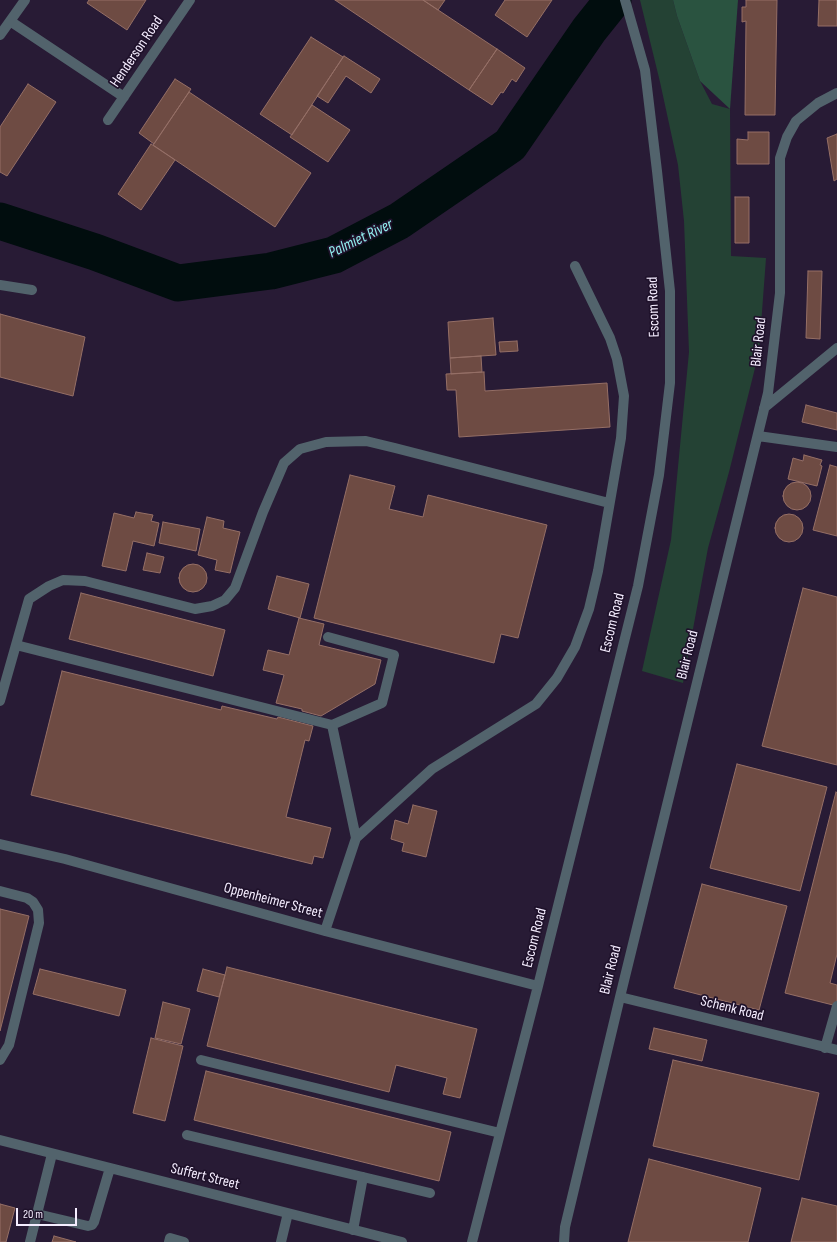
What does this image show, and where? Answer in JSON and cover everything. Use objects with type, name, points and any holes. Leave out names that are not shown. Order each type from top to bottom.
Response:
[{"type":"street","points":[[0,36],[25,0]]},
{"type":"street","name":"Henderson Road","points":[[108,120],[190,0]]},
{"type":"street","name":"Escom Road","points":[[472,1242],[638,586],[659,475],[670,383],[670,291],[658,171],[645,70],[626,4]]},
{"type":"street","points":[[10,20],[124,98]]},
{"type":"street","name":"Blair Road","points":[[564,1242],[565,1228],[620,997],[768,393],[780,293],[780,158],[787,137],[796,122],[818,102],[837,93]]},
{"type":"street","points":[[325,931],[356,838],[432,769],[536,704],[558,678],[575,647],[589,609],[598,571],[620,438],[624,396],[618,359],[610,338],[575,266]]},
{"type":"street","points":[[0,285],[32,290]]},
{"type":"street","points":[[764,408],[837,348]]},
{"type":"street","points":[[758,436],[837,447]]},
{"type":"street","points":[[0,701],[29,599],[49,586],[63,580],[85,580],[195,609],[212,606],[225,600],[235,588],[263,512],[284,463],[300,449],[326,442],[366,441],[610,503]]},
{"type":"street","points":[[16,645],[332,725],[382,703],[394,655],[328,637]]},
{"type":"street","points":[[332,725],[356,838]]},
{"type":"street","name":"Oppenheimer Street","points":[[0,844],[65,859],[325,931],[538,986]]},
{"type":"street","points":[[0,892],[26,898],[33,902],[38,910],[39,923],[9,1045],[0,1060]]},
{"type":"street","name":"Schenk Road","points":[[620,997],[837,1050]]},
{"type":"street","points":[[825,1048],[837,1006]]},
{"type":"street","points":[[201,1060],[500,1133]]},
{"type":"street","points":[[187,1135],[430,1193]]},
{"type":"street","name":"Suffert Street","points":[[0,1140],[402,1242]]},
{"type":"street","points":[[30,1242],[52,1154]]},
{"type":"street","points":[[37,1214],[88,1226],[92,1225],[110,1168]]},
{"type":"street","points":[[353,1230],[363,1177]]},
{"type":"street","points":[[281,1242],[288,1213]]},
{"type":"street","points":[[169,1242],[170,1238],[184,1242]]},
{"type":"green space","points":[[640,0],[673,0],[677,16],[700,81],[712,104],[730,109],[731,256],[766,258],[759,352],[708,548],[683,683],[642,671],[671,540],[689,352],[684,221],[678,165]]},
{"type":"green space","points":[[673,0],[738,0],[730,109],[700,81],[677,16]]},
{"type":"building","points":[[89,0],[146,0],[127,30],[87,3]]},
{"type":"building","points":[[335,0],[423,0],[497,49],[469,90]]},
{"type":"building","points":[[423,0],[445,0],[438,10]]},
{"type":"building","points":[[505,0],[552,0],[527,37],[495,15]]},
{"type":"building","points":[[746,0],[777,0],[775,115],[745,115],[746,21],[742,22],[742,7],[746,7]]},
{"type":"building","points":[[819,0],[837,0],[837,26],[818,26]]},
{"type":"building","points":[[311,37],[343,57],[292,135],[260,114]]},
{"type":"building","points":[[497,49],[525,68],[516,82],[512,79],[503,93],[501,92],[492,105],[469,90]]},
{"type":"building","points":[[344,56],[380,79],[371,93],[346,76],[328,103],[317,96]]},
{"type":"building","points":[[175,79],[191,89],[154,144],[139,133]]},
{"type":"building","points":[[28,84],[56,102],[7,176],[0,172],[0,127]]},
{"type":"building","points":[[189,92],[311,173],[275,227],[153,145]]},
{"type":"building","points":[[312,105],[350,130],[328,162],[290,137]]},
{"type":"building","points":[[748,132],[769,132],[769,164],[737,164],[737,139],[748,140]]},
{"type":"building","points":[[837,134],[837,179],[834,181],[827,138]]},
{"type":"building","points":[[151,144],[175,160],[141,210],[118,194]]},
{"type":"building","points":[[735,197],[749,197],[749,243],[735,243]]},
{"type":"building","points":[[808,271],[822,271],[820,339],[806,338]]},
{"type":"building","points":[[0,314],[85,337],[73,396],[0,377]]},
{"type":"building","points":[[493,318],[496,355],[450,358],[448,322]]},
{"type":"building","points":[[517,341],[518,351],[500,352],[499,342]]},
{"type":"building","points":[[481,356],[482,372],[451,374],[450,358]]},
{"type":"building","points":[[484,372],[485,391],[607,383],[610,427],[459,437],[456,390],[447,390],[446,374]]},
{"type":"building","points":[[806,405],[837,413],[837,430],[802,422]]},
{"type":"building","points":[[804,455],[822,460],[817,486],[788,479],[793,458],[803,461]]},
{"type":"building","points":[[830,465],[837,467],[837,536],[813,530]]},
{"type":"building","points":[[350,475],[395,486],[389,509],[423,517],[428,495],[547,525],[518,638],[501,634],[494,663],[314,618]]},
{"type":"building","points":[[797,482],[807,486],[811,496],[807,506],[797,510],[787,506],[783,496],[787,486]]},
{"type":"building","points":[[136,512],[153,515],[151,521],[159,523],[154,546],[133,541],[126,571],[102,566],[114,513],[134,518]]},
{"type":"building","points":[[789,514],[799,518],[803,528],[799,538],[789,542],[779,538],[775,528],[779,518]]},
{"type":"building","points":[[207,517],[224,521],[223,528],[240,532],[230,573],[215,570],[217,560],[198,555]]},
{"type":"building","points":[[163,522],[200,529],[196,551],[159,543]]},
{"type":"building","points":[[147,553],[164,557],[160,573],[143,570]]},
{"type":"building","points":[[193,564],[203,568],[207,578],[203,588],[193,592],[183,588],[179,578],[183,568]]},
{"type":"building","points":[[277,576],[309,584],[300,618],[268,609]]},
{"type":"building","points":[[803,588],[837,597],[837,765],[762,746]]},
{"type":"building","points":[[81,593],[225,630],[213,676],[69,639]]},
{"type":"building","points":[[299,618],[324,624],[319,645],[381,660],[375,684],[321,716],[302,711],[302,709],[276,703],[284,675],[263,670],[268,650],[289,655]]},
{"type":"building","points":[[62,671],[221,710],[222,706],[277,719],[278,717],[313,726],[309,741],[305,740],[286,817],[331,828],[323,858],[314,856],[312,864],[31,795]]},
{"type":"building","points":[[737,764],[827,787],[800,891],[710,868]]},
{"type":"building","points":[[836,792],[837,954],[830,983],[837,985],[837,1006],[785,993]]},
{"type":"building","points":[[413,805],[437,811],[426,857],[402,851],[404,843],[391,839],[395,820],[408,824]]},
{"type":"building","points":[[702,884],[787,906],[759,1010],[674,988]]},
{"type":"building","points":[[0,909],[29,916],[0,1031]]},
{"type":"building","points":[[227,967],[477,1029],[460,1098],[443,1094],[447,1078],[396,1065],[389,1092],[207,1046]]},
{"type":"building","points":[[40,969],[126,990],[119,1016],[33,994]]},
{"type":"building","points":[[203,969],[225,975],[219,997],[197,991]]},
{"type":"building","points":[[163,1002],[190,1009],[181,1044],[155,1038]]},
{"type":"building","points":[[654,1028],[707,1040],[702,1061],[649,1049]]},
{"type":"building","points":[[151,1038],[183,1046],[165,1121],[133,1113]]},
{"type":"building","points":[[673,1060],[819,1093],[799,1180],[653,1146]]},
{"type":"building","points":[[206,1071],[451,1132],[439,1181],[194,1120]]},
{"type":"building","points":[[649,1159],[761,1188],[748,1242],[628,1242]]},
{"type":"building","points":[[802,1198],[837,1206],[837,1242],[791,1242]]},
{"type":"building","points":[[0,1204],[15,1208],[6,1242],[0,1242]]},
{"type":"building","points":[[54,1236],[76,1242],[52,1242]]},
{"type":"waterway","name":"Palmiet River","points":[[0,221],[95,252],[178,283],[271,271],[334,255],[399,221],[510,145],[589,30],[613,0]]}]
